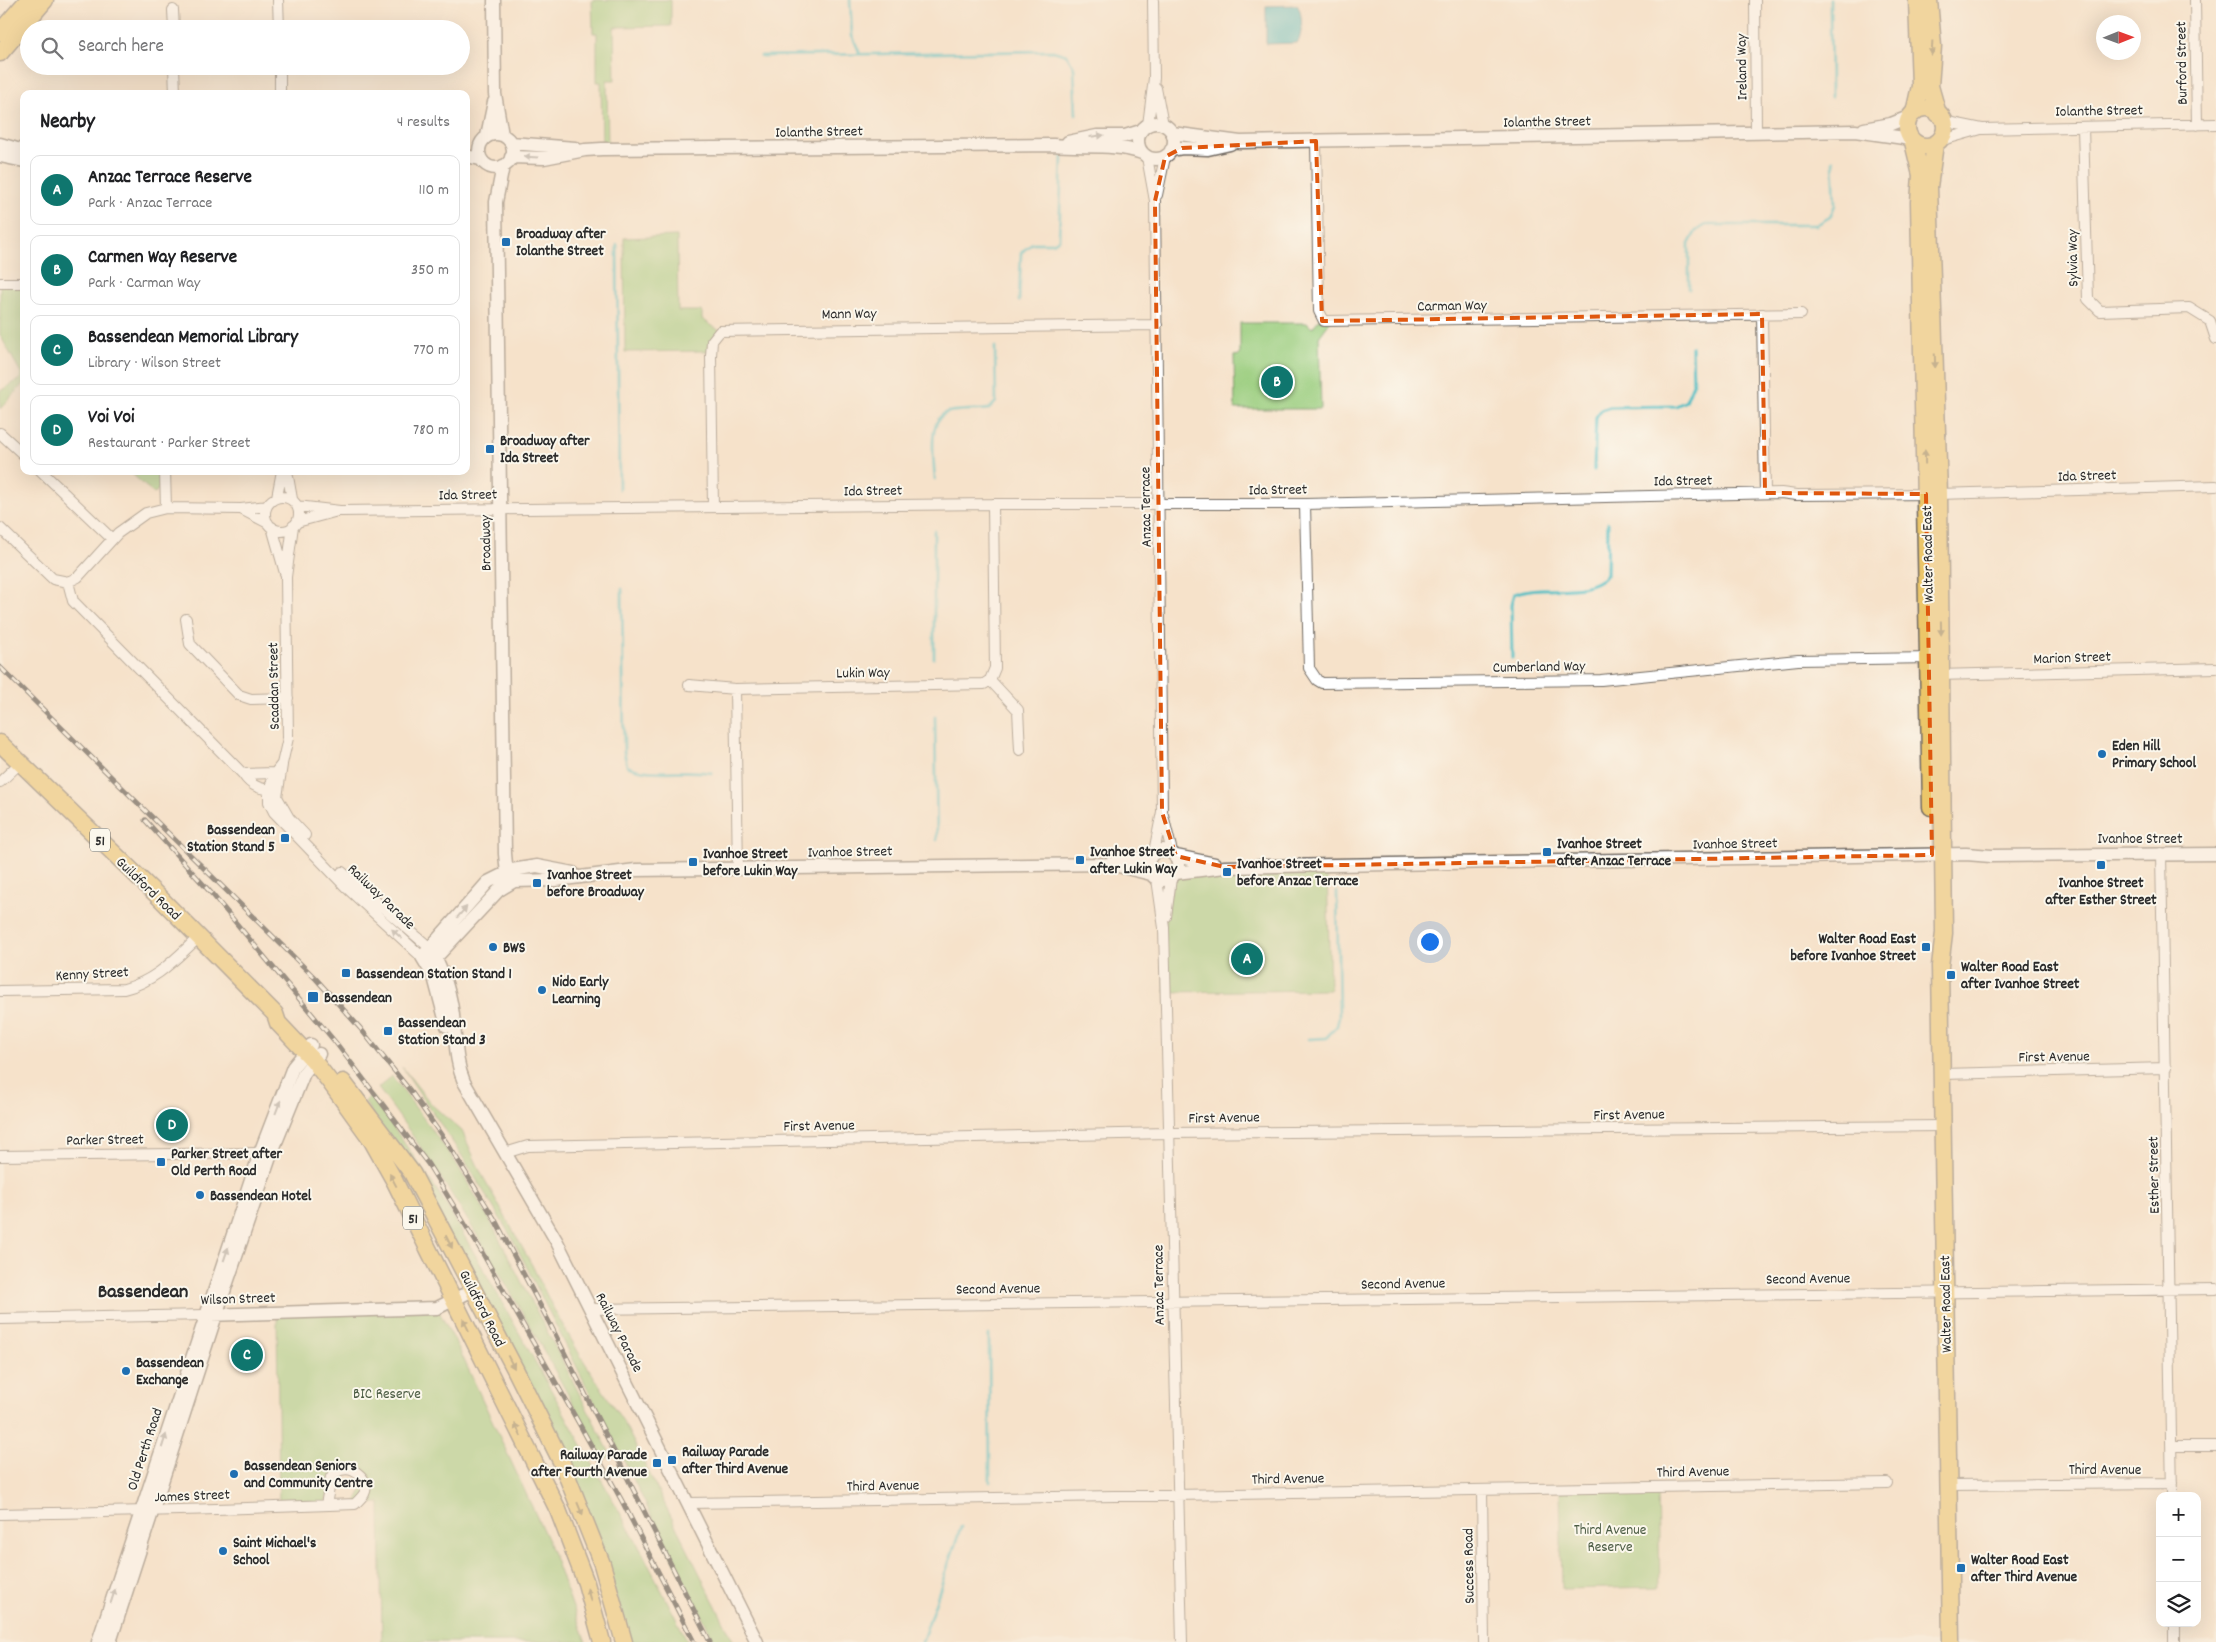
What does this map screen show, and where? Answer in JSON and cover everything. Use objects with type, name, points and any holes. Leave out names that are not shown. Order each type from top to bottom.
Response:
[{"type":"main road","points":[[0,32],[28,0]]},
{"type":"main road","points":[[28,20],[45,0]]},
{"type":"main road","points":[[1918,0],[1920,86],[1907,127],[1912,141],[1922,145],[1937,142],[1944,130],[1930,86],[1933,46],[1928,0]]},
{"type":"main road","points":[[0,53],[20,29]]},
{"type":"main road","points":[[1912,114],[1926,108],[1940,117]]},
{"type":"main road","name":"Walter Road East","points":[[1912,141],[1921,175],[1919,202],[1932,494]]},
{"type":"main road","name":"Walter Road East","points":[[1937,142],[1929,187],[1937,855],[1944,933],[1940,966],[1951,1642]]},
{"type":"main road","name":"Guildford Road","points":[[0,743],[275,1014],[282,1015],[312,1053],[371,1139],[454,1300],[558,1510],[586,1583],[602,1642]]},
{"type":"main road","name":"Guildford Road","points":[[312,1053],[334,1070],[412,1173],[560,1461],[602,1564],[620,1622],[624,1642]]},
{"type":"street","points":[[278,0],[279,20]]},
{"type":"street","points":[[494,0],[495,94],[507,139]]},
{"type":"street","points":[[1153,0],[1154,78],[1145,128],[1138,145],[1145,155],[1153,159],[1168,153],[1173,144],[1167,129],[1154,78]]},
{"type":"street","name":"Ireland Way","points":[[1755,0],[1756,133]]},
{"type":"street","name":"Burford Street","points":[[2194,0],[2197,125]]},
{"type":"street","points":[[173,10],[174,20]]},
{"type":"street","points":[[174,75],[175,90]]},
{"type":"street","points":[[280,75],[280,90]]},
{"type":"street","points":[[470,144],[484,139],[495,94]]},
{"type":"street","name":"Iolanthe Street","points":[[1167,129],[1240,142],[1316,142],[1854,131],[1891,124],[1912,114]]},
{"type":"street","name":"Iolanthe Street","points":[[1940,117],[1982,129]]},
{"type":"street","name":"Iolanthe Street","points":[[1937,142],[1982,129],[2216,124]]},
{"type":"street","name":"Sylvia Way","points":[[2083,127],[2088,299],[2100,311],[2189,308],[2210,321],[2216,339]]},
{"type":"street","points":[[1145,128],[1167,129]]},
{"type":"street","name":"Iolanthe Street","points":[[1053,145],[1097,136],[1125,136],[1145,128]]},
{"type":"street","name":"Iolanthe Street","points":[[1854,131],[1912,141]]},
{"type":"street","name":"Iolanthe Street","points":[[484,139],[507,139],[585,150],[1053,145],[1082,148],[1123,148],[1145,155]]},
{"type":"street","name":"Broadway","points":[[484,139],[478,153],[484,163],[496,202]]},
{"type":"street","name":"Broadway","points":[[507,139],[507,162],[496,202],[507,878]]},
{"type":"street","name":"Iolanthe Street","points":[[1168,153],[1182,148],[1208,149],[1240,142]]},
{"type":"street","name":"Carman Way","points":[[1316,142],[1319,311],[1324,321],[1801,314]]},
{"type":"street","points":[[0,144],[20,150]]},
{"type":"street","name":"Iolanthe Street","points":[[484,163],[544,158],[585,150]]},
{"type":"street","name":"Anzac Terrace","points":[[1155,201],[1168,153]]},
{"type":"street","name":"Anzac Terrace","points":[[1145,155],[1155,201],[1160,506],[1162,812],[1152,854]]},
{"type":"street","points":[[0,156],[20,160]]},
{"type":"street","points":[[470,158],[484,163]]},
{"type":"street","points":[[0,283],[20,283]]},
{"type":"street","points":[[1762,314],[1765,493]]},
{"type":"street","name":"Mann Way","points":[[713,507],[710,356],[712,341],[720,331],[1157,325]]},
{"type":"street","points":[[0,433],[20,451]]},
{"type":"street","points":[[45,475],[112,539]]},
{"type":"street","points":[[166,475],[166,508]]},
{"type":"street","points":[[0,528],[54,579],[68,582],[78,577],[112,539],[146,513],[166,508],[241,509],[267,506],[277,497],[281,475]]},
{"type":"street","points":[[241,509],[283,531],[295,524],[299,511],[294,502],[288,475]]},
{"type":"street","name":"Ida Street","points":[[294,502],[340,511],[993,504],[1160,506],[1765,493],[1796,495],[1932,494],[2216,486]]},
{"type":"street","points":[[277,497],[294,502]]},
{"type":"street","points":[[993,504],[995,668],[990,680],[1018,710],[1020,750]]},
{"type":"street","name":"Cumberland Way","points":[[1305,504],[1309,668],[1316,680],[1322,683],[1601,680],[1798,660],[1935,658]]},
{"type":"street","points":[[267,506],[266,515],[270,525]]},
{"type":"street","name":"Ida Street","points":[[295,524],[340,511]]},
{"type":"street","name":"Scaddan Street","points":[[273,790],[288,738],[286,577],[295,524]]},
{"type":"street","name":"Scaddan Street","points":[[270,525],[286,577]]},
{"type":"street","points":[[68,582],[73,601],[243,774],[249,783],[262,789],[273,790]]},
{"type":"street","points":[[186,619],[190,644],[239,695],[251,699],[288,698]]},
{"type":"street","name":"Marion Street","points":[[1935,675],[2216,668]]},
{"type":"street","name":"Lukin Way","points":[[688,685],[735,689],[978,684],[990,680]]},
{"type":"street","points":[[735,689],[738,869]]},
{"type":"street","points":[[0,782],[20,763]]},
{"type":"street","points":[[243,774],[278,774]]},
{"type":"street","name":"Railway Parade","points":[[273,790],[289,818],[429,957],[447,987],[454,1024],[458,1066],[464,1082],[557,1242],[757,1642]]},
{"type":"street","name":"Anzac Terrace","points":[[1162,812],[1174,854]]},
{"type":"street","points":[[1162,849],[1174,854],[1179,865],[1174,876],[1154,877],[1148,864],[1152,854],[1162,849]]},
{"type":"street","name":"Esther Street","points":[[2162,853],[2172,1492]]},
{"type":"street","name":"Ivanhoe Street","points":[[429,957],[488,882],[507,878],[514,881],[556,880],[636,870],[1109,864],[1152,854]]},
{"type":"street","name":"Ivanhoe Street","points":[[1174,854],[1225,866]]},
{"type":"street","name":"Ivanhoe Street","points":[[1174,876],[1225,866],[1937,855],[2216,854]]},
{"type":"street","name":"Ivanhoe Street","points":[[1109,864],[1154,877]]},
{"type":"street","name":"Anzac Terrace","points":[[1164,928],[1174,876]]},
{"type":"street","name":"Anzac Terrace","points":[[1154,877],[1164,928],[1182,1642]]},
{"type":"street","name":"Kenny Street","points":[[0,991],[124,989],[134,987],[156,977],[199,937]]},
{"type":"street","name":"Old Perth Road","points":[[98,1642],[146,1512],[265,1155],[304,1074],[312,1053]]},
{"type":"street","name":"First Avenue","points":[[1943,1074],[2166,1068]]},
{"type":"street","name":"First Avenue","points":[[505,1153],[528,1146],[1169,1133],[1944,1126]]},
{"type":"street","name":"Parker Street","points":[[0,1156],[265,1155]]},
{"type":"street","name":"Second Avenue","points":[[590,1308],[2216,1289]]},
{"type":"street","name":"Wilson Street","points":[[0,1319],[437,1308],[473,1290]]},
{"type":"street","points":[[2172,1446],[2216,1446]]},
{"type":"street","name":"Third Avenue","points":[[689,1503],[1887,1483]]},
{"type":"street","name":"Third Avenue","points":[[1948,1485],[2172,1483]]},
{"type":"street","name":"Success Road","points":[[1482,1490],[1484,1642]]},
{"type":"street","name":"James Street","points":[[0,1514],[146,1512],[326,1505]]},
{"type":"street","name":"Old Perth Road","points":[[110,1642],[146,1512]]},
{"type":"street","points":[[2174,1627],[2174,1642]]},
{"type":"highlighted area","points":[[1316,141],[1322,321],[1762,314],[1765,493],[1926,494],[1932,855],[1225,867],[1176,856],[1162,812],[1155,201],[1165,157],[1182,148]]},
{"type":"green space","points":[[592,0],[671,0],[671,26],[614,27],[615,80],[607,80],[608,149],[602,149],[601,82],[597,82],[597,33],[593,33]]},
{"type":"green space","points":[[677,236],[678,311],[702,311],[702,319],[720,331],[711,351],[625,352],[624,238]]},
{"type":"green space","points":[[0,283],[20,283],[20,371],[0,335]]},
{"type":"green space","points":[[1321,317],[1330,322],[1319,337],[1321,409],[1235,409],[1234,356],[1240,355],[1240,323],[1307,323],[1312,328]]},
{"type":"green space","points":[[20,379],[20,387],[0,409],[0,391]]},
{"type":"green space","points":[[133,475],[165,475],[166,481],[154,494]]},
{"type":"green space","points":[[1327,865],[1330,990],[1165,992],[1164,928],[1174,876]]},
{"type":"green space","points":[[402,1067],[432,1105],[462,1131],[481,1173],[532,1265],[553,1308],[580,1355],[624,1423],[734,1642],[715,1642],[512,1238],[462,1156]]},
{"type":"green space","points":[[392,1076],[453,1158],[488,1217],[611,1455],[604,1460],[525,1317],[470,1223],[441,1177],[378,1088]]},
{"type":"green space","points":[[371,1095],[441,1196],[481,1265],[642,1552],[688,1642],[631,1642],[584,1500],[365,1102]]},
{"type":"green space","name":"BIC Reserve","points":[[437,1308],[458,1347],[548,1541],[586,1642],[382,1642],[380,1503],[355,1504],[365,1484],[353,1470],[331,1477],[326,1505],[279,1507],[277,1313]]},
{"type":"green space","name":"Third Avenue Reserve","points":[[1658,1487],[1660,1587],[1562,1589],[1560,1489]]},
{"type":"water","points":[[1297,5],[1302,24],[1297,43],[1266,44],[1266,6]]},
{"type":"waterway","points":[[850,0],[852,35],[860,54]]},
{"type":"waterway","points":[[1830,0],[1831,97]]},
{"type":"waterway","points":[[761,56],[1053,51],[1067,55],[1074,68],[1076,114]]},
{"type":"waterway","points":[[1019,301],[1021,253],[1032,243],[1053,243],[1059,239],[1062,157]]},
{"type":"waterway","points":[[1689,289],[1689,244],[1696,231],[1706,225],[1816,225],[1830,217],[1835,205],[1833,160]]},
{"type":"waterway","points":[[617,245],[619,489]]},
{"type":"waterway","points":[[935,479],[933,443],[936,424],[940,417],[950,412],[989,409],[996,402],[995,347]]},
{"type":"waterway","points":[[1594,470],[1596,417],[1601,410],[1610,407],[1676,406],[1686,401],[1693,384],[1692,347]]},
{"type":"waterway","points":[[1512,658],[1511,605],[1514,594],[1538,589],[1587,586],[1607,575],[1608,523]]},
{"type":"waterway","points":[[934,531],[934,658]]},
{"type":"waterway","points":[[622,589],[624,752],[627,766],[657,772],[690,771],[712,773]]},
{"type":"waterway","points":[[935,717],[937,840]]},
{"type":"waterway","points":[[1308,1039],[1326,1038],[1337,1026],[1339,1016],[1337,892]]},
{"type":"waterway","points":[[989,1335],[990,1482]]},
{"type":"waterway","points":[[922,1642],[961,1527]]},
{"type":"railway","points":[[0,667],[316,979],[360,1028],[412,1093],[451,1149],[494,1218],[550,1324],[710,1642]]},
{"type":"railway","points":[[145,820],[212,894],[336,1043],[428,1164],[479,1247],[581,1427],[622,1501],[694,1642]]},
{"type":"place","name":"Broadway after Iolanthe Street","points":[[506,242]]},
{"type":"place","name":"Carmen Way Reserve","points":[[1277,382]]},
{"type":"place","name":"Broadway after Ida Street","points":[[490,449]]},
{"type":"place","name":"Eden Hill Primary School","points":[[2102,754]]},
{"type":"place","name":"Bassendean Station Stand 5","points":[[285,838]]},
{"type":"place","name":"Ivanhoe Street after Anzac Terrace","points":[[1547,852]]},
{"type":"place","name":"Ivanhoe Street after Lukin Way","points":[[1080,860]]},
{"type":"place","name":"Ivanhoe Street before Lukin Way","points":[[693,862]]},
{"type":"place","name":"Ivanhoe Street after Esther Street","points":[[2101,865]]},
{"type":"place","name":"Ivanhoe Street before Anzac Terrace","points":[[1227,872]]},
{"type":"place","name":"Ivanhoe Street before Broadway","points":[[537,883]]},
{"type":"place","name":"BWS","points":[[493,947]]},
{"type":"place","name":"Walter Road East before Ivanhoe Street","points":[[1926,947]]},
{"type":"place","name":"Anzac Terrace Reserve","points":[[1247,959]]},
{"type":"place","name":"Bassendean Station Stand 1","points":[[346,973]]},
{"type":"place","name":"Walter Road East after Ivanhoe Street","points":[[1951,975]]},
{"type":"place","name":"Nido Early Learning","points":[[542,990]]},
{"type":"place","name":"Bassendean","points":[[313,997]]},
{"type":"place","name":"Bassendean Station Stand 3","points":[[388,1031]]},
{"type":"place","name":"Voi Voi","points":[[172,1125]]},
{"type":"place","name":"Parker Street after Old Perth Road","points":[[161,1162]]},
{"type":"place","name":"Bassendean Hotel","points":[[200,1195]]},
{"type":"place","name":"Bassendean Memorial Library","points":[[247,1355]]},
{"type":"place","name":"Bassendean Exchange","points":[[126,1371]]},
{"type":"place","name":"Railway Parade after Third Avenue","points":[[672,1460]]},
{"type":"place","name":"Railway Parade after Fourth Avenue","points":[[657,1463]]},
{"type":"place","name":"Bassendean Seniors and Community Centre","points":[[234,1474]]},
{"type":"place","name":"Saint Michael's School","points":[[223,1551]]},
{"type":"place","name":"Walter Road East after Third Avenue","points":[[1961,1568]]},
{"type":"district","name":"Bassendean","points":[[143,1290]]}]
